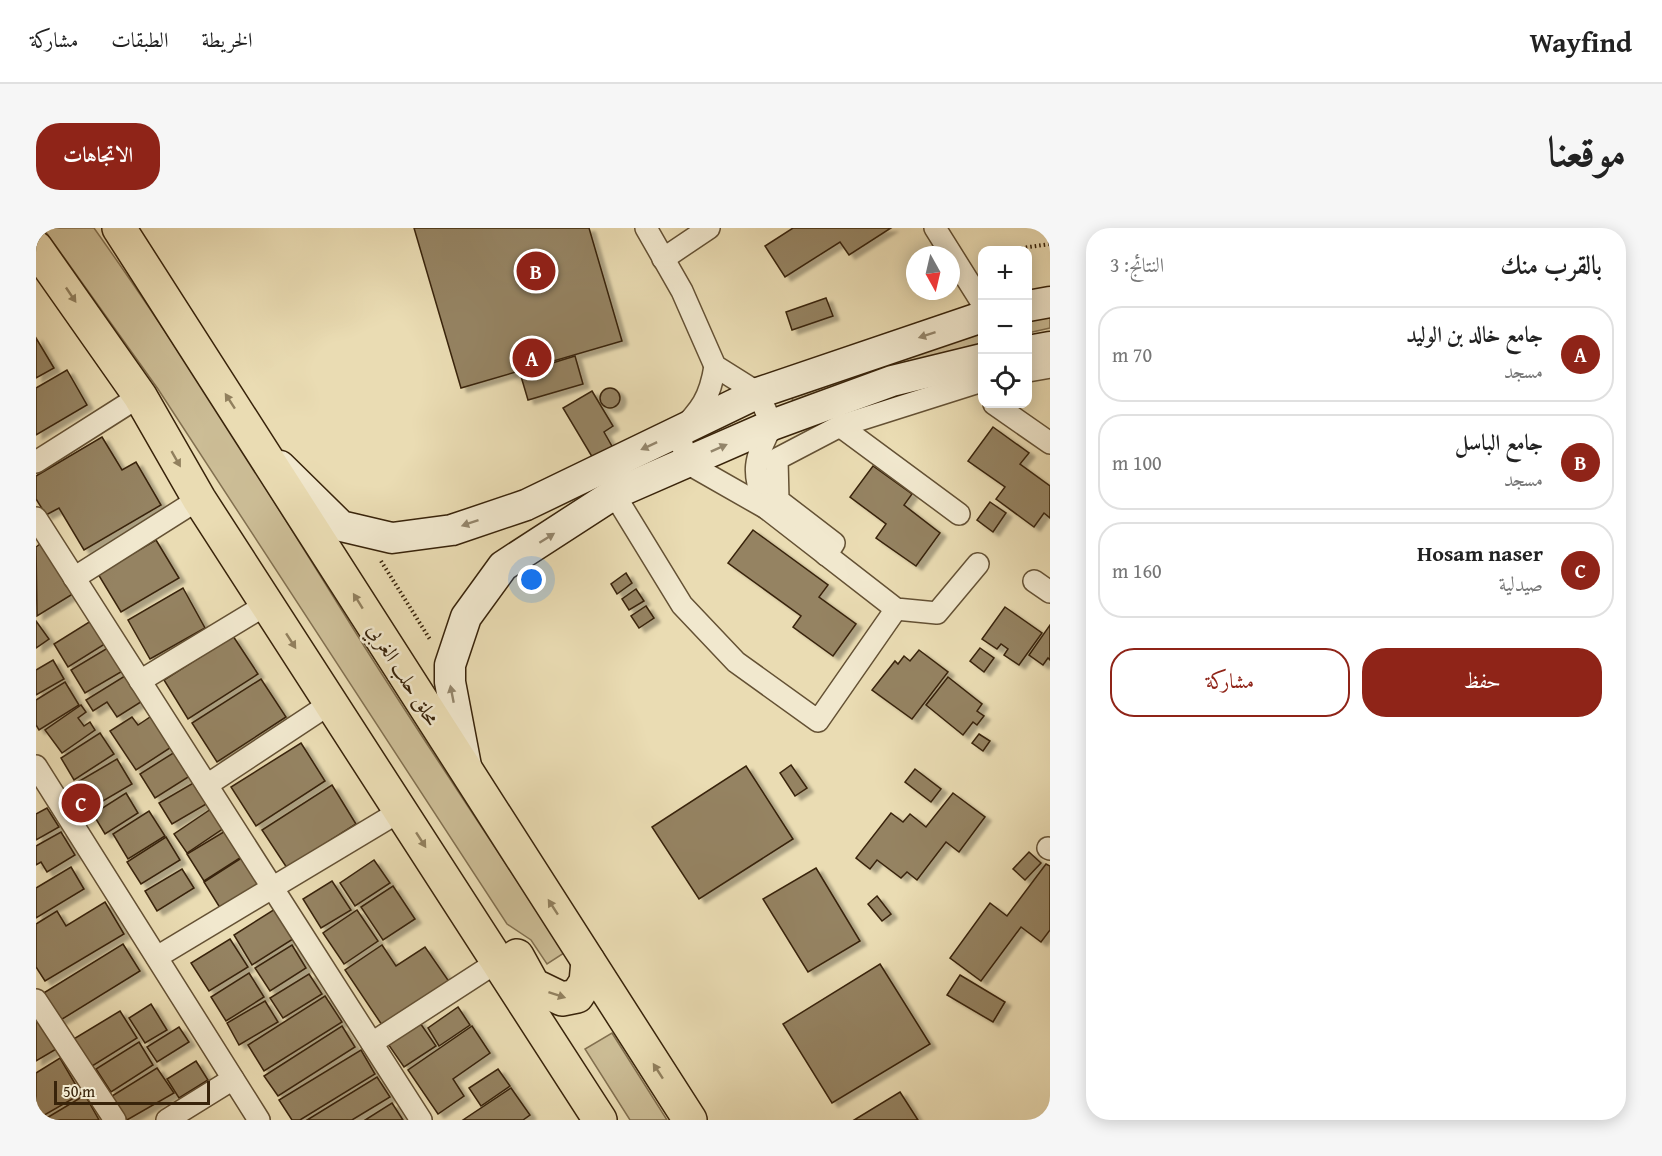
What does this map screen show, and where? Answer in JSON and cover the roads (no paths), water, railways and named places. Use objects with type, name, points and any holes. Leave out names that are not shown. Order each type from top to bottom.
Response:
[{"type":"highway","name":"محلق حلب الغربي","points":[[119,228],[690,1120]]},
{"type":"highway","points":[[36,248],[140,396],[199,500],[402,810],[456,899],[600,1120]]},
{"type":"highway","points":[[456,899],[500,936],[518,957],[533,985],[562,999],[577,996],[586,982],[588,961]]},
{"type":"main road","points":[[1032,305],[1050,302]]},
{"type":"main road","points":[[258,444],[341,526],[392,538],[452,530],[526,505],[758,393],[978,318]]},
{"type":"main road","points":[[1032,350],[1050,346]]},
{"type":"main road","points":[[467,772],[450,671],[466,617],[503,566],[614,494],[772,425],[892,381],[978,360]]},
{"type":"street","points":[[645,228],[682,291],[716,366],[758,393],[772,425],[756,456],[756,483],[766,508]]},
{"type":"street","points":[[663,259],[709,228]]},
{"type":"street","points":[[935,228],[980,300]]},
{"type":"street","points":[[716,366],[711,392],[699,412],[679,432],[687,463],[766,508],[896,609],[937,613],[978,564]]},
{"type":"street","points":[[1032,370],[1050,367]]},
{"type":"street","points":[[826,555],[834,543],[778,500],[777,459],[840,426],[977,387]]},
{"type":"street","points":[[36,462],[140,396]]},
{"type":"street","points":[[1000,408],[1050,443]]},
{"type":"street","points":[[840,426],[959,514]]},
{"type":"street","points":[[614,494],[682,605],[736,662],[818,721],[896,609]]},
{"type":"street","points":[[75,578],[199,500]]},
{"type":"street","points":[[36,518],[422,1120]]},
{"type":"street","points":[[140,681],[267,604]]},
{"type":"street","points":[[207,786],[331,703]]},
{"type":"street","points":[[36,766],[259,1120]]},
{"type":"street","points":[[157,957],[402,810]]},
{"type":"street","points":[[372,1043],[497,962]]},
{"type":"street","points":[[36,1000],[115,1120]]},
{"type":"street","points":[[167,1120],[233,1079]]},
{"type":"place","name":"جامع الباسل","points":[[536,271]]},
{"type":"place","name":"جامع خالد بن الوليد","points":[[532,358]]},
{"type":"place","name":"Hosam naser","points":[[81,803]]}]
